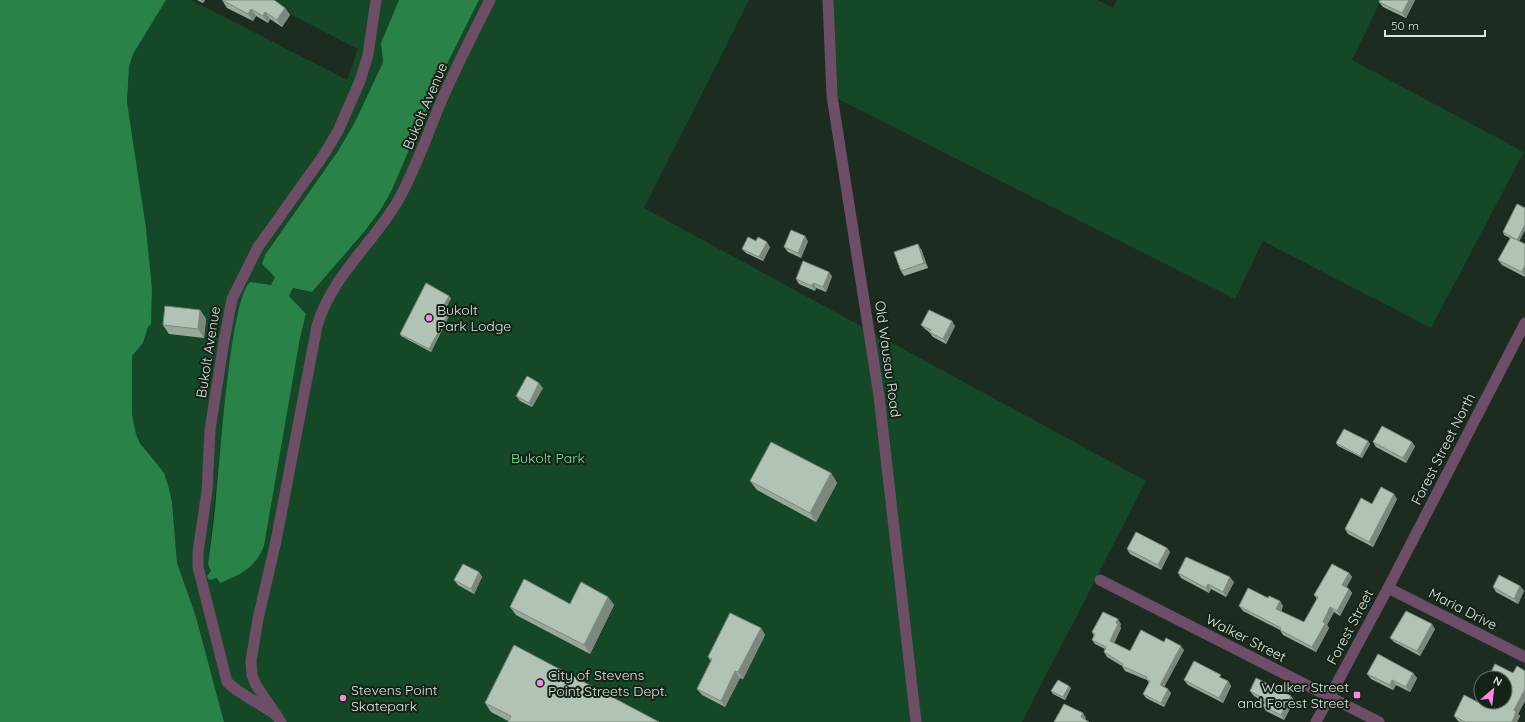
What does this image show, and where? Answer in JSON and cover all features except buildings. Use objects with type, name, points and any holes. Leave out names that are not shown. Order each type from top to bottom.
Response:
[{"type":"street","name":"Bukolt Avenue","points":[[279,718],[233,688],[227,682],[198,567],[198,546],[207,492],[210,430],[232,300],[258,247],[323,156],[338,131],[351,102],[368,55],[376,0]]},
{"type":"street","name":"Bukolt Avenue","points":[[279,718],[256,685],[252,675],[251,661],[258,619],[276,541],[312,346],[322,309],[347,268],[386,220],[407,183],[440,104],[490,0]]},
{"type":"street","name":"Old Wausau Road","points":[[828,0],[832,96],[879,396],[916,722]]},
{"type":"street","name":"Forest Street North","points":[[1388,588],[1525,323]]},
{"type":"street","name":"Walker Street","points":[[1100,580],[1379,722]]},
{"type":"street","name":"Maria Drive","points":[[1388,588],[1525,657]]},
{"type":"street","name":"Forest Street","points":[[1316,722],[1388,588]]},
{"type":"green space","name":"Bukolt Park","points":[[166,0],[191,0],[347,80],[358,49],[263,0],[399,0],[381,49],[383,61],[355,122],[338,151],[265,255],[262,264],[275,277],[271,285],[250,282],[237,321],[229,365],[208,564],[264,546],[300,338],[306,314],[289,296],[293,288],[312,292],[364,232],[391,192],[439,80],[479,0],[749,0],[644,208],[1146,481],[1022,722],[224,722],[196,617],[177,563],[172,502],[168,485],[136,434],[132,414],[132,356],[143,343],[148,326],[151,324],[152,289],[146,228],[127,102],[129,67],[133,54]]},
{"type":"green space","points":[[832,0],[1097,0],[1113,8],[1117,0],[1381,0],[1352,60],[1524,152],[1431,328],[1263,241],[1235,299],[832,96]]},
{"type":"shaded area","points":[[0,0],[166,0],[133,54],[129,67],[127,102],[146,228],[152,289],[151,324],[148,327],[143,343],[132,356],[132,414],[136,434],[140,443],[164,473],[168,485],[172,502],[177,563],[196,617],[224,722],[0,722]]},
{"type":"shaded area","points":[[399,0],[479,0],[439,80],[391,192],[379,212],[364,232],[312,292],[293,288],[289,296],[306,314],[300,338],[264,546],[252,565],[235,577],[220,583],[217,578],[209,580],[207,576],[211,571],[208,564],[227,383],[237,318],[243,295],[250,282],[271,285],[275,277],[262,264],[265,255],[338,151],[355,122],[383,62],[381,43]]},
{"type":"place","name":"Bukolt Park Lodge","points":[[429,318]]},
{"type":"place","name":"City of Stevens Point Streets Dept.","points":[[540,683]]},
{"type":"place","name":"Walker Street and Forest Street","points":[[1357,695]]},
{"type":"place","name":"Stevens Point Skatepark","points":[[343,698]]}]
